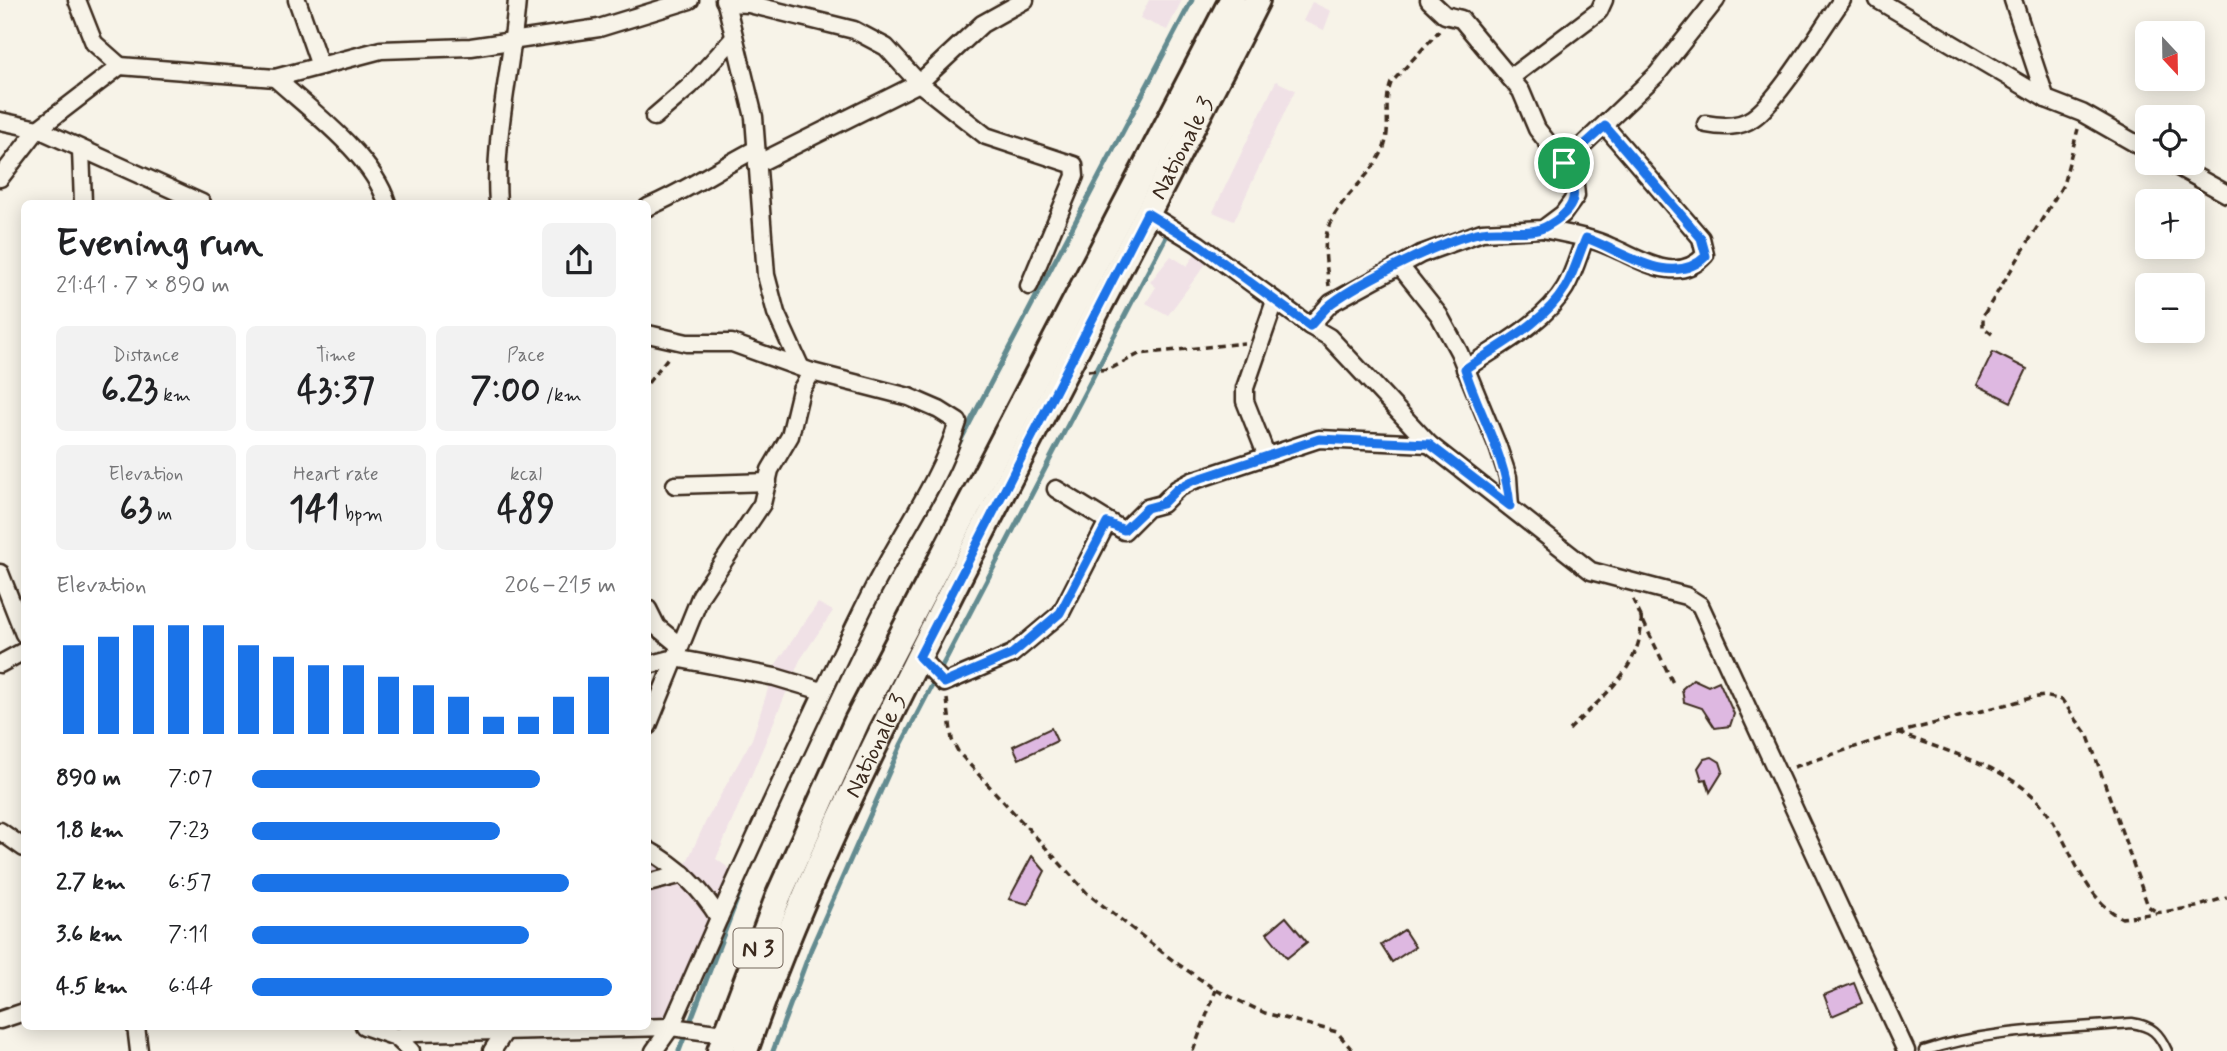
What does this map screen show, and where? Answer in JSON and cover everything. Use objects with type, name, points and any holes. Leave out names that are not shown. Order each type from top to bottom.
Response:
[{"type":"main road","name":"N 3","points":[[723,1043],[779,895],[858,721],[1232,0]]},
{"type":"main road","name":"Nationale 3","points":[[748,1042],[787,940],[919,657],[1257,0]]},
{"type":"street","points":[[77,0],[86,28],[98,50],[120,66],[275,78],[381,50],[471,47],[600,28],[643,7],[690,0]]},
{"type":"street","points":[[297,0],[320,66]]},
{"type":"street","points":[[498,200],[495,166],[514,41],[517,0]]},
{"type":"street","points":[[651,206],[919,83],[982,24],[1025,0]]},
{"type":"street","points":[[1429,0],[1438,10],[1461,19],[1510,78],[1527,102],[1537,129],[1564,163],[1576,186],[1576,195],[1563,214],[1543,229]]},
{"type":"street","points":[[1510,78],[1599,11],[1604,0]]},
{"type":"street","points":[[1564,163],[1657,74],[1716,0]]},
{"type":"street","points":[[1706,124],[1731,126],[1755,117],[1778,90],[1842,0]]},
{"type":"street","points":[[1878,0],[2046,99],[2082,113],[2135,143]]},
{"type":"street","points":[[2012,0],[2046,99]]},
{"type":"street","points":[[651,718],[701,595],[756,514],[766,494],[771,470],[790,436],[806,369],[776,313],[766,275],[750,95],[725,2],[749,4],[854,30],[886,47],[919,83],[986,136],[1074,165],[1075,176],[1029,286]]},
{"type":"street","points":[[654,117],[690,86],[734,38]]},
{"type":"street","points":[[0,178],[38,130],[120,66]]},
{"type":"street","points":[[275,78],[348,144],[379,186],[386,200]]},
{"type":"street","points":[[0,121],[38,130],[195,200]]},
{"type":"street","points":[[1310,326],[1331,303],[1400,266],[1482,232],[1543,229],[1586,238],[1665,270],[1699,263],[1706,256],[1701,238],[1605,126]]},
{"type":"street","points":[[81,150],[83,200]]},
{"type":"street","points":[[2193,175],[2227,194]]},
{"type":"street","points":[[1147,213],[1198,244],[1329,337],[1346,351],[1429,444],[1597,575],[1694,599],[1709,622],[1776,773],[1906,1051]]},
{"type":"street","points":[[1465,369],[1521,331],[1550,306],[1565,288],[1586,238]]},
{"type":"street","points":[[1400,266],[1450,333],[1498,447],[1508,478],[1510,506]]},
{"type":"street","points":[[1266,454],[1245,401],[1248,372],[1263,340],[1275,301]]},
{"type":"street","points":[[651,335],[679,342],[732,343],[806,369],[909,397],[958,422],[951,446],[888,559],[822,691],[671,1027],[654,1051]]},
{"type":"street","points":[[1056,489],[1107,523],[1124,530],[1147,508],[1162,504],[1177,489],[1266,454],[1331,438],[1429,444]]},
{"type":"street","points":[[675,485],[768,482]]},
{"type":"street","points":[[919,657],[944,683],[1012,654],[1060,613],[1107,523]]},
{"type":"street","points":[[0,573],[17,594],[21,617]]},
{"type":"street","points":[[651,615],[657,628],[677,652],[822,691]]},
{"type":"street","points":[[651,663],[677,652]]},
{"type":"street","points":[[0,664],[21,653]]},
{"type":"street","points":[[0,831],[21,846]]},
{"type":"street","points":[[651,852],[703,892],[719,918]]},
{"type":"street","points":[[651,882],[683,874]]},
{"type":"street","points":[[0,1020],[21,1013]]},
{"type":"street","points":[[651,1027],[671,1027],[723,1043],[748,1042]]},
{"type":"street","points":[[136,1030],[139,1051]]},
{"type":"street","points":[[376,1030],[396,1037],[411,1051]]},
{"type":"street","points":[[396,1037],[470,1030]]},
{"type":"street","points":[[492,1051],[505,1030]]},
{"type":"lane","points":[[1924,1051],[1949,1044],[2034,1031],[2132,1023],[2148,1025],[2160,1035],[2167,1051]]},
{"type":"path","points":[[1331,303],[1326,260],[1327,232],[1337,211],[1383,150],[1389,130],[1387,94],[1391,83],[1452,17]]},
{"type":"path","points":[[1992,334],[1983,327],[1983,316],[2063,185],[2082,113]]},
{"type":"path","points":[[1066,367],[1097,372],[1110,369],[1139,354],[1263,340]]},
{"type":"path","points":[[651,379],[679,342]]},
{"type":"path","points":[[1631,598],[1673,683]]},
{"type":"path","points":[[1569,730],[1630,667],[1643,633],[1641,614]]},
{"type":"path","points":[[944,683],[952,740],[959,753],[1088,894],[1175,962],[1216,990],[1279,1018],[1337,1032],[1353,1051]]},
{"type":"path","points":[[1776,773],[1898,733],[2031,698],[2044,696],[2062,700],[2088,736],[2148,906],[2158,913]]},
{"type":"path","points":[[1898,733],[2022,785],[2040,804],[2099,902],[2108,911],[2122,918],[2196,907],[2227,897]]},
{"type":"path","points":[[1193,1051],[1216,990]]},
{"type":"shaded area","points":[[1149,0],[1182,0],[1167,30],[1140,18]]},
{"type":"shaded area","points":[[1312,2],[1331,11],[1324,30],[1303,21]]},
{"type":"shaded area","points":[[1276,81],[1295,90],[1234,221],[1213,212]]},
{"type":"shaded area","points":[[1195,254],[1208,261],[1168,315],[1146,303],[1156,287],[1150,282],[1171,256],[1187,266]]},
{"type":"shaded area","points":[[818,603],[833,611],[800,660],[716,859],[737,874],[724,901],[684,868],[706,821],[752,739],[776,664]]},
{"type":"shaded area","points":[[651,859],[686,879],[713,921],[664,1029],[651,1027]]},
{"type":"building","points":[[1993,352],[2027,369],[2011,402],[1977,385]]},
{"type":"building","points":[[1693,679],[1708,686],[1719,681],[1734,714],[1730,726],[1715,728],[1702,708],[1684,702],[1682,689]]},
{"type":"building","points":[[1051,728],[1057,741],[1019,759],[1013,746]]},
{"type":"building","points":[[1712,757],[1720,762],[1723,771],[1710,792],[1706,779],[1702,780],[1698,768],[1704,759]]},
{"type":"building","points":[[1032,856],[1045,871],[1028,904],[1009,899]]},
{"type":"building","points":[[1286,917],[1307,942],[1287,958],[1267,933]]},
{"type":"building","points":[[1404,930],[1415,947],[1392,962],[1381,945]]},
{"type":"building","points":[[1854,983],[1862,1003],[1832,1016],[1824,995]]},
{"type":"waterway","points":[[956,449],[1192,0]]},
{"type":"waterway","points":[[773,1051],[811,949],[901,745],[1170,229]]},
{"type":"waterway","points":[[679,1051],[746,876]]},
{"type":"route","points":[[1605,126],[1701,238],[1706,256],[1699,263],[1681,269],[1665,270],[1652,267],[1611,246],[1586,238],[1565,288],[1550,306],[1521,331],[1465,369],[1498,447],[1508,478],[1510,506],[1429,444],[1331,438],[1302,443],[1192,481],[1177,489],[1162,504],[1147,508],[1124,530],[1107,523],[1060,613],[1026,645],[1012,654],[944,683],[919,657],[1147,213],[1198,244],[1310,326],[1331,303],[1421,254],[1482,232],[1543,229],[1563,214],[1576,195],[1576,186],[1564,163],[1605,126]]}]
